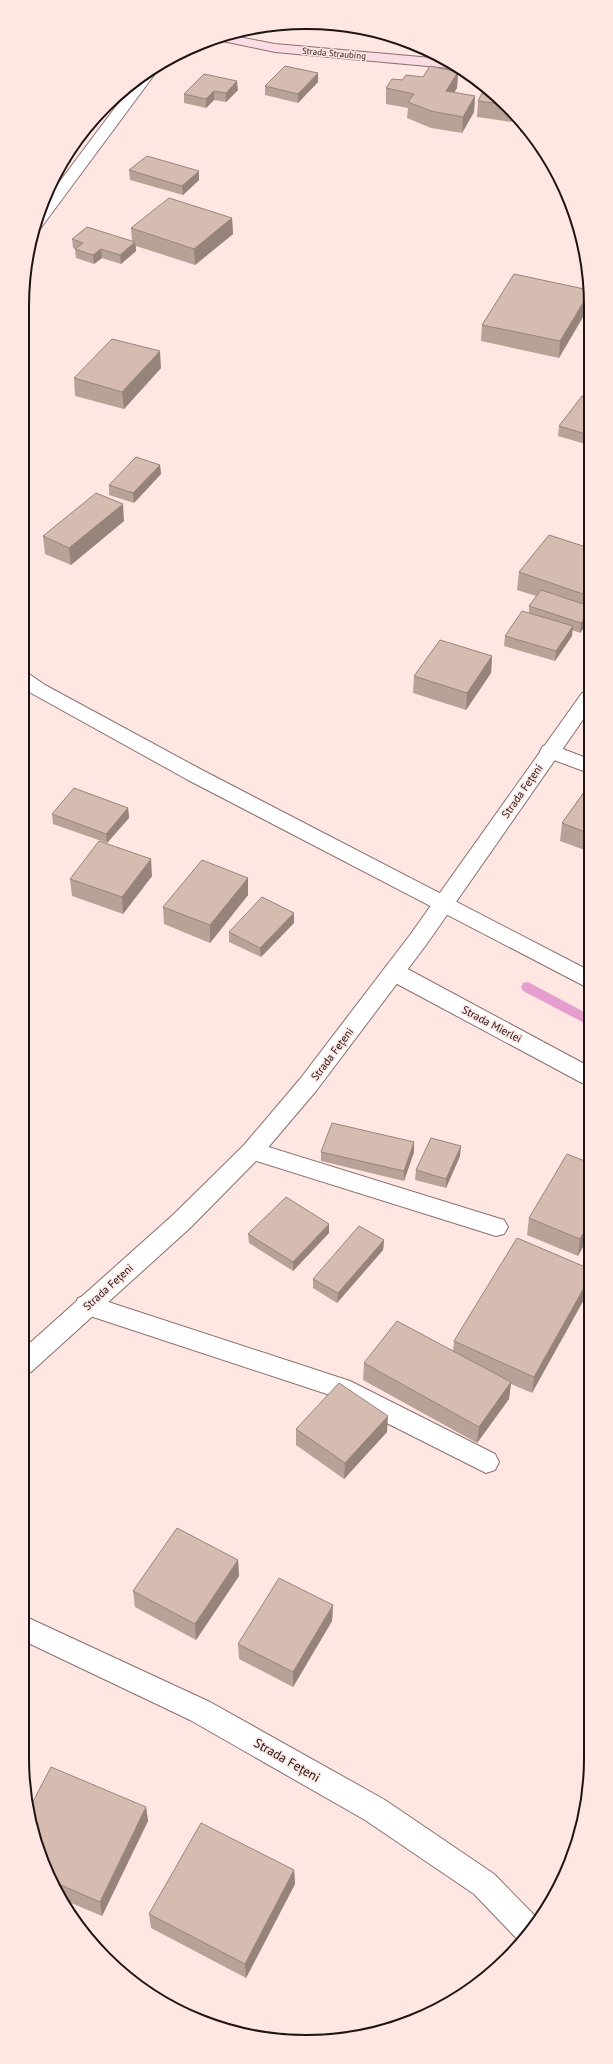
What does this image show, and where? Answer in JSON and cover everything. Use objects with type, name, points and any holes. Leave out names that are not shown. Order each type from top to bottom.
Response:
[{"type":"main road","name":"Strada Straubing","points":[[231,39],[275,48],[439,63]]},
{"type":"street","points":[[46,211],[139,85]]},
{"type":"street","points":[[29,683],[195,776],[584,978]]},
{"type":"street","name":"Strada Fețeni","points":[[29,1358],[182,1221],[252,1151],[308,1086],[394,972],[584,704]]},
{"type":"street","points":[[550,751],[584,764]]},
{"type":"street","name":"Strada Mierlei","points":[[394,972],[584,1074]]},
{"type":"street","points":[[252,1151],[496,1228]]},
{"type":"street","points":[[87,1306],[341,1388],[486,1462]]},
{"type":"street","name":"Strada Fețeni","points":[[29,1630],[200,1711],[375,1810],[484,1884],[525,1928]]},
{"type":"building","points":[[285,66],[318,73],[298,94],[265,86]]},
{"type":"building","points":[[430,66],[453,71],[457,74],[446,91],[475,96],[463,117],[431,111],[408,102],[414,94],[386,88],[392,79],[402,80],[406,75],[423,77]]},
{"type":"building","points":[[204,74],[237,81],[226,93],[214,91],[206,99],[184,94]]},
{"type":"building","points":[[482,92],[495,103],[478,101]]},
{"type":"building","points":[[147,156],[199,171],[182,186],[129,170]]},
{"type":"building","points":[[169,198],[232,218],[194,249],[131,228]]},
{"type":"building","points":[[87,227],[135,242],[120,255],[101,249],[93,255],[75,249],[83,243],[72,239]]},
{"type":"building","points":[[514,274],[583,289],[584,302],[560,341],[482,325]]},
{"type":"building","points":[[112,339],[160,351],[122,392],[74,378]]},
{"type":"building","points":[[582,396],[584,397],[584,434],[559,426]]},
{"type":"building","points":[[136,457],[160,465],[133,493],[109,485]]},
{"type":"building","points":[[96,493],[123,504],[69,548],[43,536]]},
{"type":"building","points":[[549,535],[584,546],[584,594],[519,572]]},
{"type":"building","points":[[541,590],[584,604],[584,619],[581,623],[529,606]]},
{"type":"building","points":[[522,611],[573,626],[556,651],[505,636]]},
{"type":"building","points":[[440,640],[492,656],[467,693],[414,676]]},
{"type":"building","points":[[74,788],[128,808],[106,834],[52,814]]},
{"type":"building","points":[[584,792],[584,832],[562,823]]},
{"type":"building","points":[[99,841],[151,859],[122,897],[70,879]]},
{"type":"building","points":[[202,860],[248,878],[210,925],[163,907]]},
{"type":"building","points":[[262,897],[294,913],[260,948],[229,932]]},
{"type":"building","points":[[332,1123],[414,1142],[404,1171],[321,1152]]},
{"type":"building","points":[[431,1138],[461,1146],[446,1179],[416,1170]]},
{"type":"building","points":[[567,1154],[584,1161],[584,1232],[580,1239],[529,1218]]},
{"type":"building","points":[[286,1197],[329,1224],[293,1262],[248,1234]]},
{"type":"building","points":[[359,1226],[384,1240],[338,1293],[313,1279]]},
{"type":"building","points":[[517,1238],[584,1266],[584,1288],[534,1377],[454,1341]]},
{"type":"building","points":[[397,1321],[511,1382],[479,1427],[364,1363]]},
{"type":"building","points":[[339,1383],[388,1416],[345,1463],[296,1429]]},
{"type":"building","points":[[177,1528],[238,1560],[195,1624],[133,1591]]},
{"type":"building","points":[[279,1578],[333,1605],[293,1672],[238,1644]]},
{"type":"building","points":[[51,1767],[146,1807],[100,1902],[60,1885],[50,1864],[44,1847],[38,1829],[32,1803]]},
{"type":"building","points":[[201,1823],[294,1870],[245,1964],[149,1914]]},
{"type":"waterway","points":[[528,987],[584,1018]]}]
